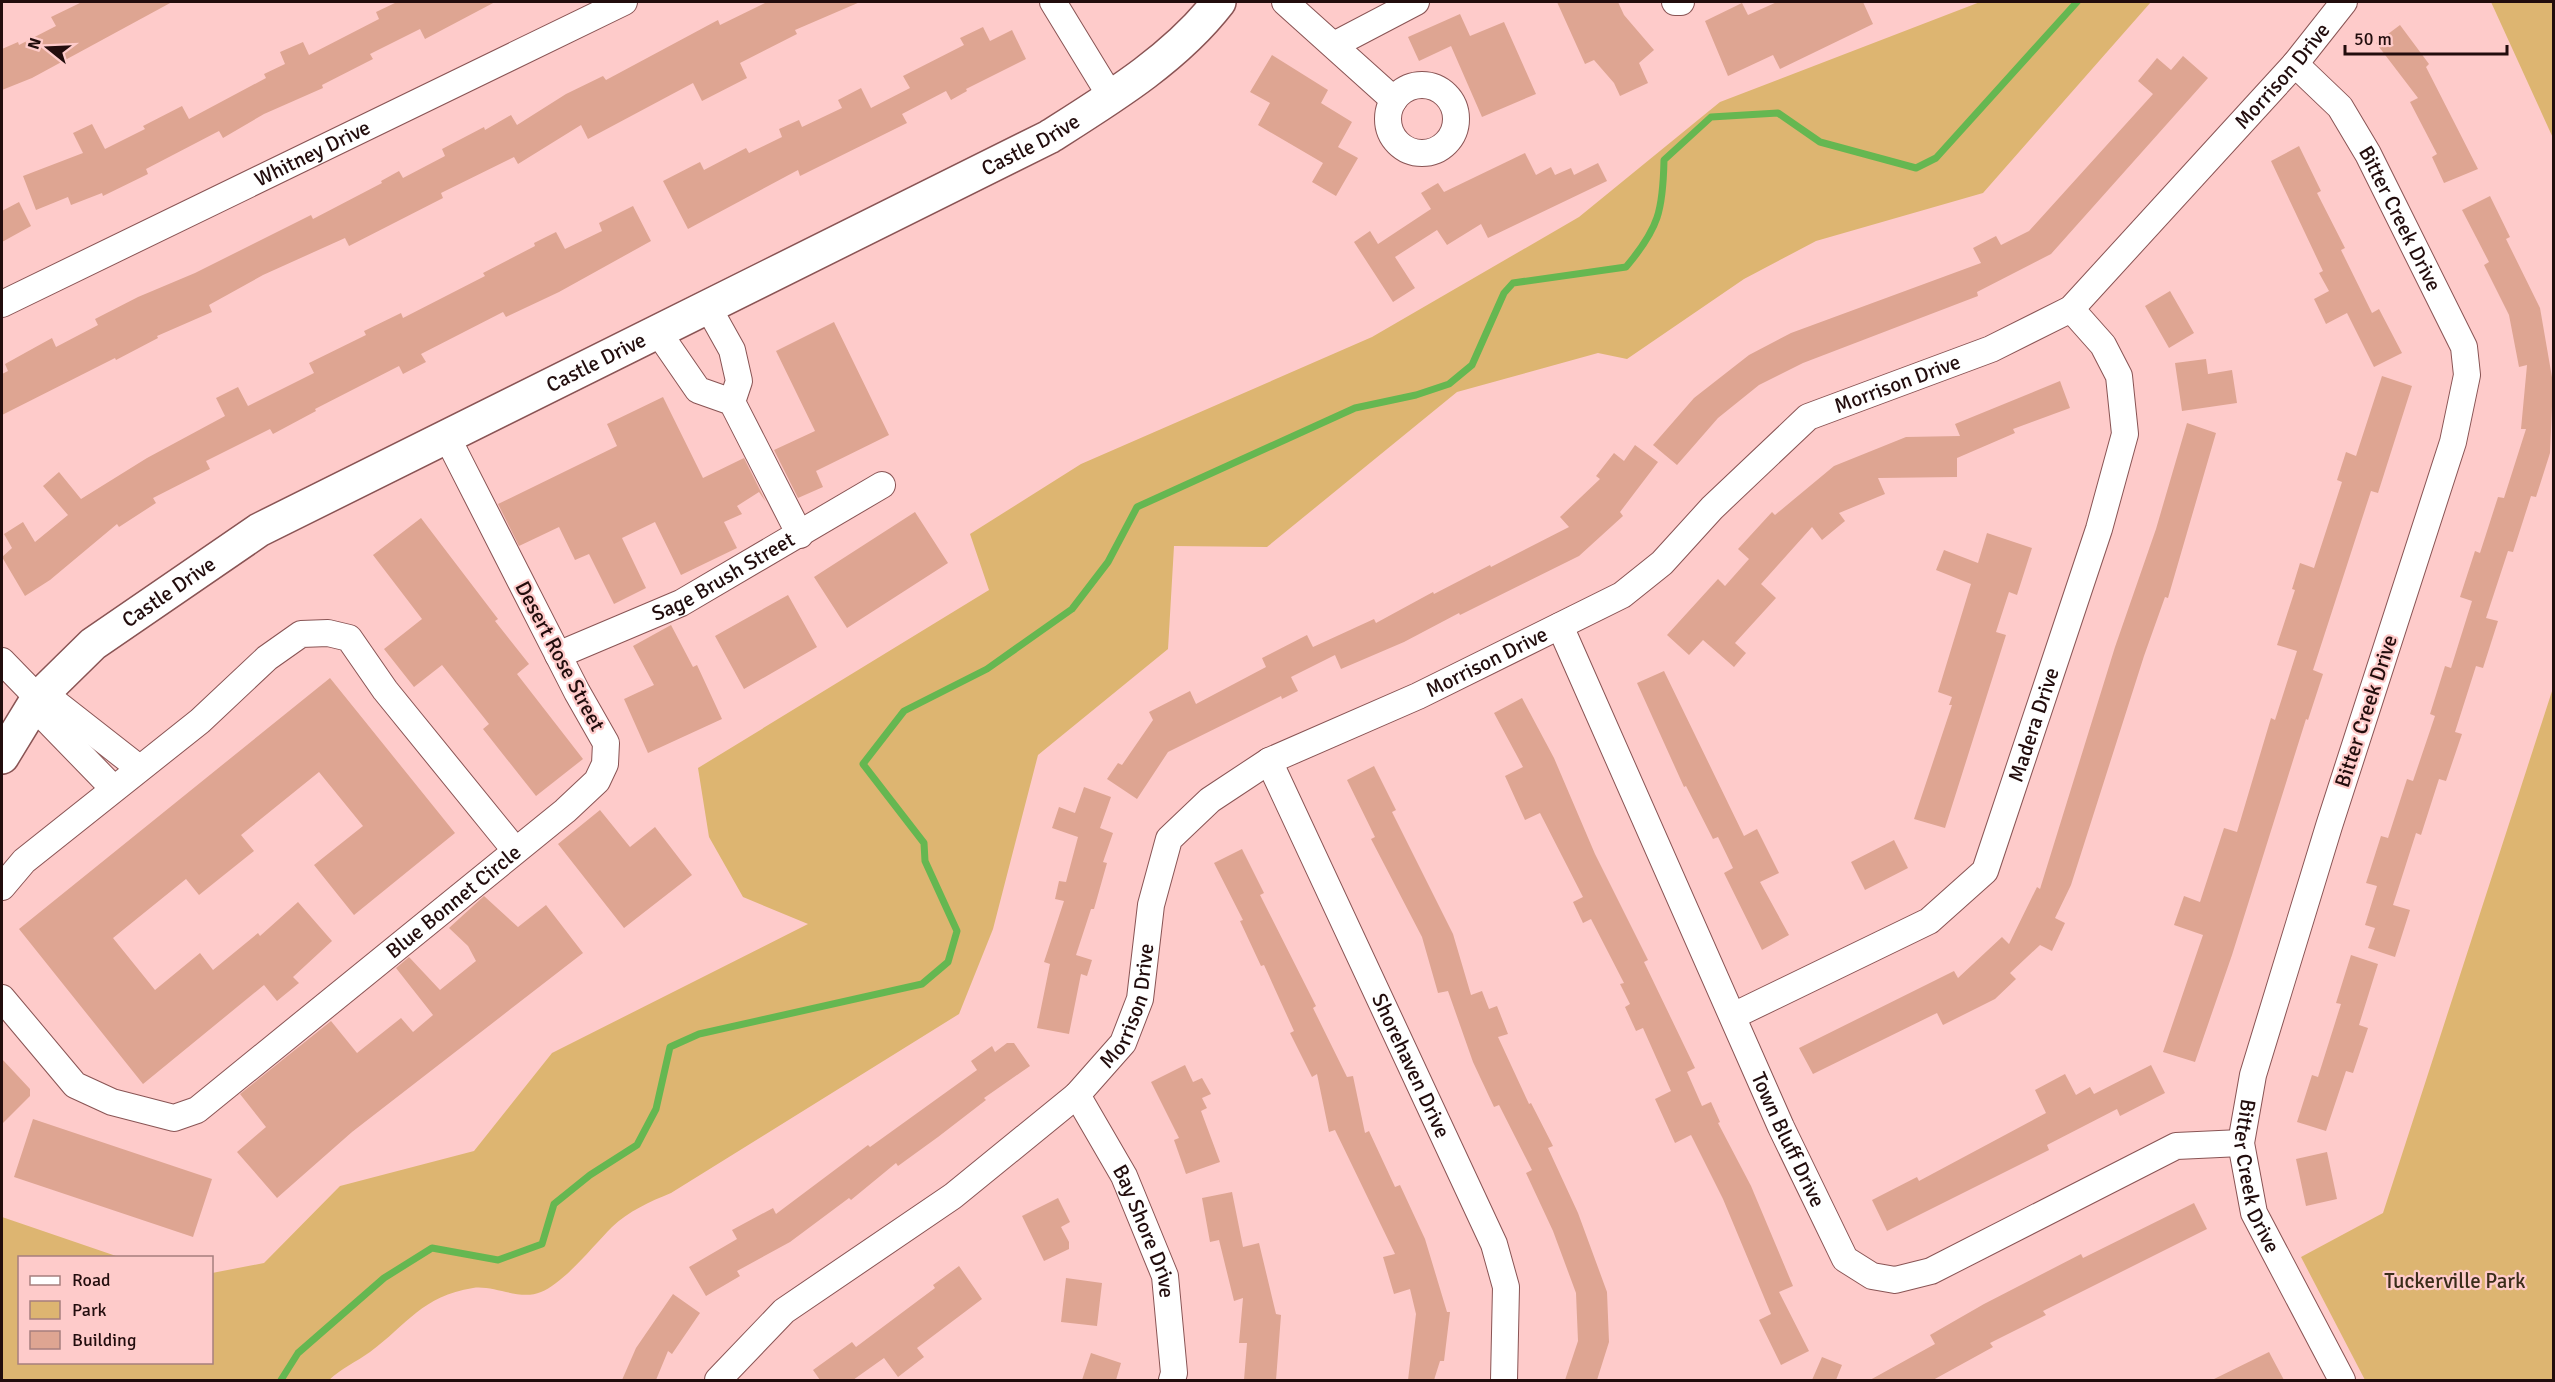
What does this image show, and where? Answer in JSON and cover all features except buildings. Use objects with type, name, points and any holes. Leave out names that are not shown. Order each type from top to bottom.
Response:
[{"type":"main road","name":"Castle Drive","points":[[2,757],[38,698],[93,644],[259,530],[1049,137],[1111,97],[1169,52],[1219,2]]},
{"type":"street","name":"Whitney Drive","points":[[2,304],[624,2]]},
{"type":"street","points":[[1053,2],[1111,97]]},
{"type":"street","points":[[1285,2],[1394,100]]},
{"type":"street","points":[[1334,45],[1416,2]]},
{"type":"street","points":[[1675,2],[1682,2]]},
{"type":"street","name":"Morrison Drive","points":[[718,1380],[784,1311],[953,1196],[1077,1095],[1123,1042],[1140,999],[1151,904],[1169,839],[1210,800],[1269,761],[1418,696],[1622,595],[1662,563],[1712,508],[1808,417],[1991,349],[2072,309],[2295,64],[2344,2]]},
{"type":"street","name":"Bitter Creek Drive","points":[[2295,64],[2340,107],[2368,154],[2464,347],[2467,375],[2453,442],[2333,814],[2253,1075],[2241,1143],[2254,1213],[2342,1380]]},
{"type":"street","points":[[708,307],[732,350],[739,381],[732,402]]},
{"type":"street","name":"Madera Drive","points":[[1733,1016],[1929,921],[1985,871],[2099,529],[2125,434],[2119,376],[2103,345],[2072,309]]},
{"type":"street","points":[[658,332],[698,390],[732,402],[800,535]]},
{"type":"street","name":"Desert Rose Street","points":[[447,437],[558,655],[606,743],[604,764],[597,781],[566,811],[515,850]]},
{"type":"street","name":"Sage Brush Street","points":[[558,655],[681,603],[882,485]]},
{"type":"street","name":"Town Bluff Drive","points":[[1560,626],[1781,1126],[1845,1259],[1872,1276],[1895,1280],[1931,1271],[2176,1146],[2241,1143]]},
{"type":"street","name":"Blue Bonnet Circle","points":[[2,887],[24,861],[200,720],[267,658],[301,634],[328,633],[349,638],[385,690],[515,850],[197,1110],[174,1118],[112,1102],[75,1085],[2,998]]},
{"type":"street","points":[[2,661],[38,698],[45,717],[113,788]]},
{"type":"street","points":[[38,698],[56,703],[139,768]]},
{"type":"street","name":"Shorehaven Drive","points":[[1269,761],[1494,1244],[1506,1287],[1504,1380]]},
{"type":"street","name":"Bay Shore Drive","points":[[1077,1095],[1125,1176],[1165,1276],[1174,1373],[1172,1380]]},
{"type":"green space","points":[[1980,2],[2151,2],[1983,193],[1816,241],[1744,279],[1627,359],[1598,353],[1457,392],[1267,547],[1174,546],[1168,649],[1038,755],[993,929],[959,1014],[671,1193],[625,1216],[569,1272],[550,1287],[541,1292],[524,1295],[473,1288],[441,1297],[417,1312],[383,1342],[329,1380],[2,1380],[2,1217],[116,1256],[18,1256],[18,1364],[213,1364],[213,1273],[264,1263],[340,1186],[474,1151],[552,1053],[808,924],[743,897],[709,837],[698,768],[989,590],[970,534],[1081,464],[1372,337],[1579,217],[1720,102]]},
{"type":"green space","points":[[2491,2],[2553,2],[2553,138]]},
{"type":"green space","name":"Tuckerville Park","points":[[2553,688],[2553,1380],[2365,1380],[2301,1257],[2383,1213]]},
{"type":"waterway","points":[[281,1380],[298,1353],[384,1278],[432,1248],[498,1260],[542,1244],[554,1204],[590,1175],[637,1145],[656,1109],[670,1047],[699,1034],[922,984],[948,962],[957,931],[925,861],[924,843],[863,764],[904,711],[987,669],[1072,609],[1108,562],[1137,507],[1355,408],[1416,395],[1449,384],[1472,365],[1504,293],[1513,283],[1626,267],[1646,241],[1657,218],[1662,192],[1664,160],[1711,117],[1778,113],[1820,142],[1916,168],[1936,158],[2077,2]]}]
